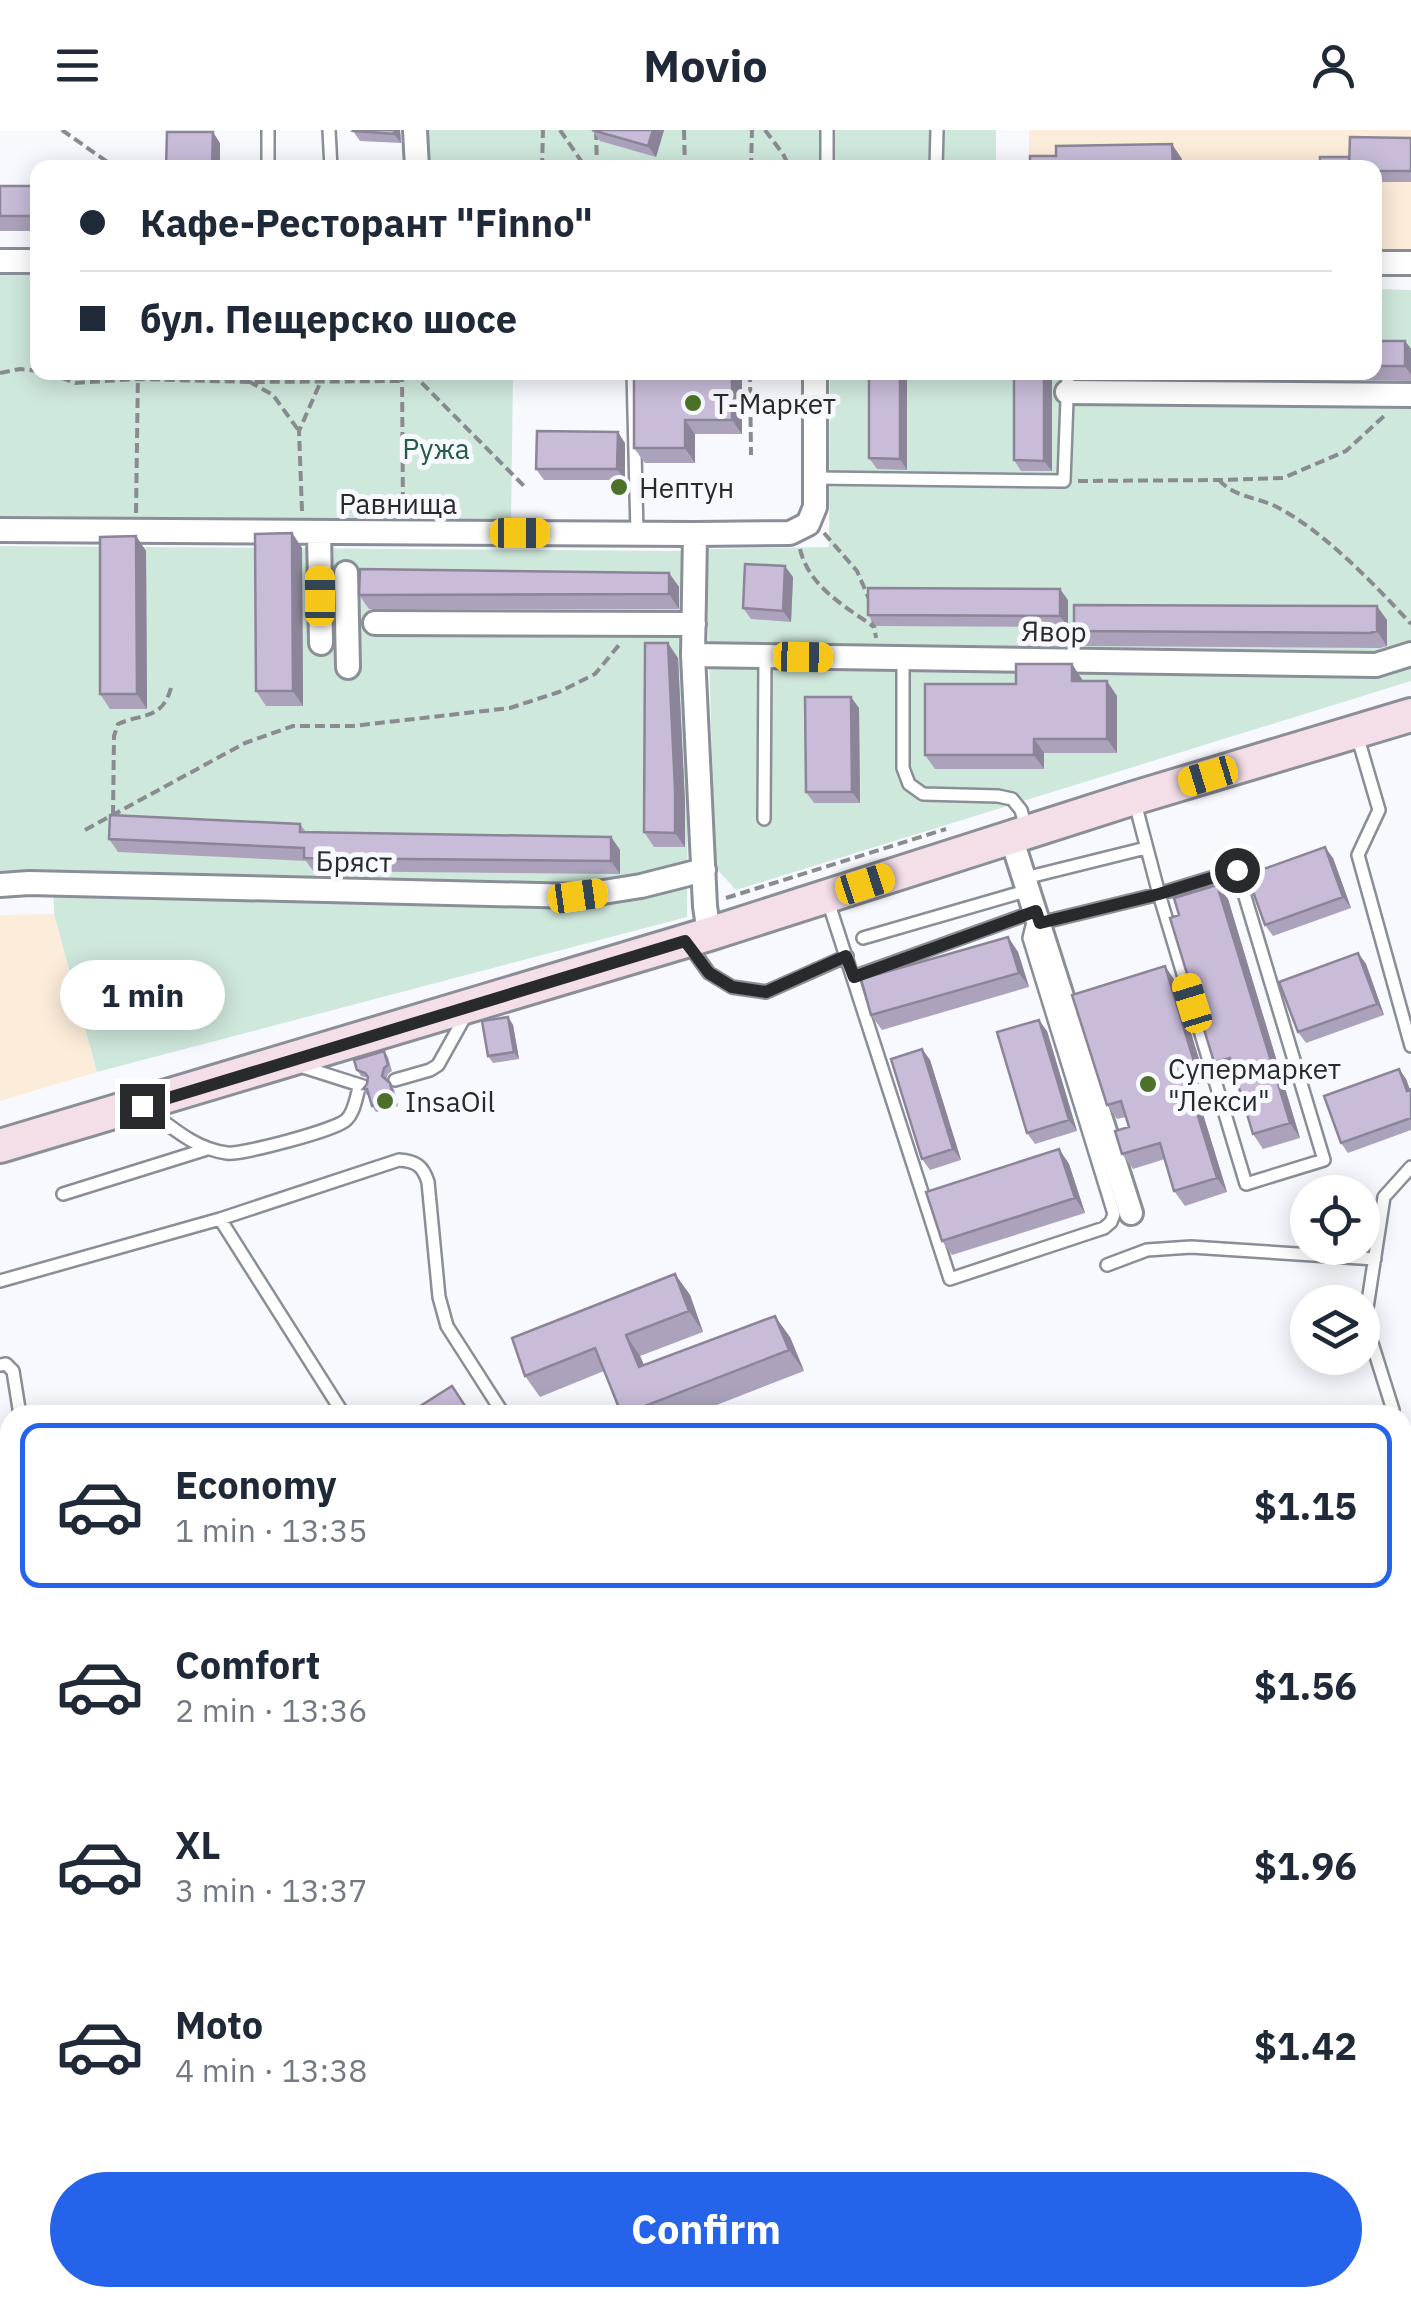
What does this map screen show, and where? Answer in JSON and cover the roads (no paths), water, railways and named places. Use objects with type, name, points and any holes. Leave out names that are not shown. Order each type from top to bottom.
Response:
[{"type":"main road","points":[[0,1146],[697,937],[1411,715]]},
{"type":"street","points":[[416,130],[417,160]]},
{"type":"street","points":[[0,261],[30,261]]},
{"type":"street","points":[[1382,263],[1411,263]]},
{"type":"street","points":[[815,380],[815,478]]},
{"type":"street","points":[[1067,382],[1408,395]]},
{"type":"street","name":"Равнища","points":[[0,530],[790,532],[803,524],[815,507],[815,478]]},
{"type":"street","points":[[311,533],[320,635],[346,628]]},
{"type":"street","points":[[695,534],[693,656],[704,870],[697,937]]},
{"type":"street","points":[[346,573],[348,667]]},
{"type":"street","points":[[375,623],[694,624]]},
{"type":"street","name":"Явор","points":[[693,656],[1376,665],[1411,654]]},
{"type":"street","points":[[1019,835],[1033,900],[1131,1213]]},
{"type":"street","name":"Бряст","points":[[0,885],[578,896],[704,870]]},
{"type":"lane","points":[[268,130],[268,160]]},
{"type":"lane","points":[[329,130],[331,160]]},
{"type":"lane","points":[[826,160],[827,130]]},
{"type":"lane","points":[[936,130],[936,160]]},
{"type":"lane","points":[[634,380],[637,533]]},
{"type":"lane","points":[[815,478],[1064,481],[1067,382]]},
{"type":"lane","points":[[764,819],[765,656]]},
{"type":"lane","points":[[891,658],[903,768],[909,784],[924,794],[1012,799],[1020,810],[1019,835]]},
{"type":"lane","points":[[1356,731],[1379,810],[1358,855],[1411,1046]]},
{"type":"lane","points":[[863,938],[1033,900],[1159,894],[1237,870],[1324,1160],[1246,1184],[1159,894],[1134,798]]},
{"type":"lane","points":[[854,977],[1146,848]]},
{"type":"lane","points":[[827,897],[950,1278],[1104,1228],[1112,1222],[1114,1214],[1028,938],[1033,900]]},
{"type":"lane","points":[[697,937],[709,973],[732,987],[766,992],[846,956]]},
{"type":"lane","points":[[395,1080],[438,1064],[471,1004]]},
{"type":"lane","points":[[142,1106],[184,1136],[229,1154],[341,1124],[352,1112],[362,1085],[286,1062]]},
{"type":"lane","points":[[63,1194],[208,1148]]},
{"type":"lane","points":[[0,1281],[220,1219],[399,1160],[414,1161],[424,1169],[428,1182],[439,1297],[447,1326],[498,1405]]},
{"type":"lane","points":[[1380,1222],[1384,1197],[1411,1167]]},
{"type":"lane","points":[[220,1219],[338,1405]]},
{"type":"lane","points":[[1107,1265],[1148,1250],[1191,1247],[1290,1253]]},
{"type":"lane","points":[[1373,1265],[1365,1321],[1390,1405]]},
{"type":"lane","points":[[0,1365],[6,1364],[14,1372],[19,1405]]},
{"type":"place","name":"Т-Маркет","points":[[693,403]]},
{"type":"place","name":"Нептун","points":[[619,487]]},
{"type":"place","name":"Супермаркет \"Лекси\"","points":[[1148,1084]]},
{"type":"place","name":"InsaOil","points":[[385,1101]]},
{"type":"park label","name":"Ружа","points":[[436,448]]}]
